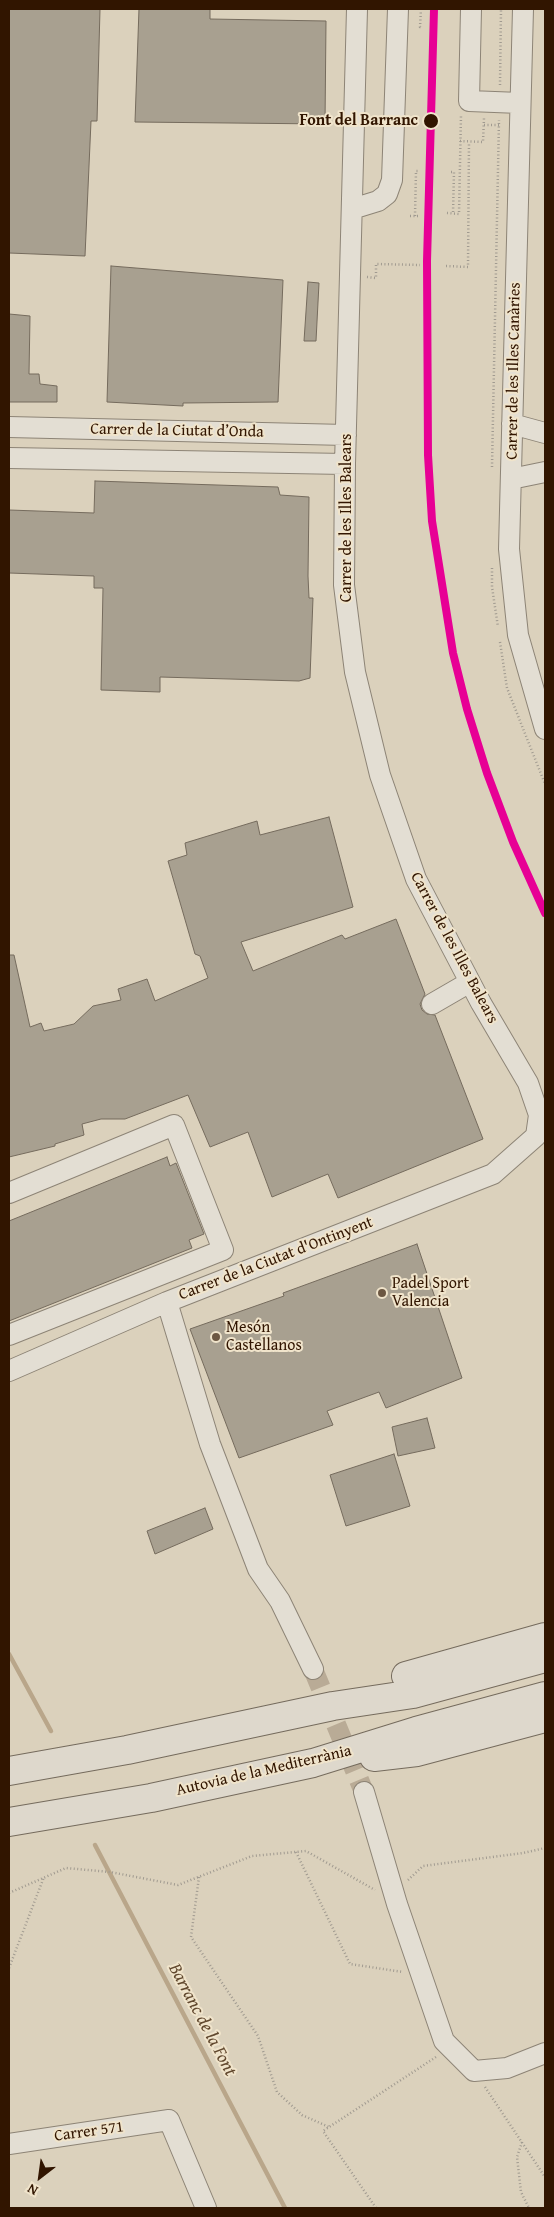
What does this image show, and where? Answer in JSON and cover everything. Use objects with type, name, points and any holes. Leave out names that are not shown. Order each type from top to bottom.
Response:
[{"type":"highway","points":[[333,1706],[411,1674],[545,1637]]},
{"type":"highway","points":[[9,1771],[127,1750],[333,1706],[413,1694],[545,1658]]},
{"type":"highway","name":"Autovia de la Mediterrània","points":[[15,1821],[151,1798],[313,1763],[416,1731],[545,1696]]},
{"type":"highway","points":[[313,1763],[417,1752],[545,1718]]},
{"type":"street","name":"Carrer de les Illes Balears","points":[[357,9],[345,464],[344,585],[355,672],[380,775],[416,879],[470,982],[528,1084],[539,1115],[536,1136]]},
{"type":"street","points":[[352,210],[387,194],[392,180],[398,9]]},
{"type":"street","points":[[472,9],[469,101],[520,103]]},
{"type":"street","name":"Carrer de les Illes Canàries","points":[[523,9],[509,549],[518,635],[545,729]]},
{"type":"street","points":[[512,424],[545,433]]},
{"type":"street","name":"Carrer de la Ciutat d’Onda","points":[[9,427],[346,435]]},
{"type":"street","name":"Carrer de la Ciutat d’Onda","points":[[9,458],[345,464]]},
{"type":"street","points":[[511,479],[545,472]]},
{"type":"street","points":[[432,1004],[470,982]]},
{"type":"street","points":[[9,1193],[174,1125],[223,1250],[9,1335]]},
{"type":"street","name":"Carrer de la Ciutat d'Ontinyent","points":[[9,1371],[167,1302],[493,1174],[536,1136]]},
{"type":"street","points":[[167,1302],[210,1444],[258,1569],[280,1601],[312,1669]]},
{"type":"street","points":[[364,1792],[396,1898],[444,2041],[474,2071],[507,2068],[545,2053]]},
{"type":"street","name":"Carrer 571","points":[[9,2144],[169,2120],[206,2208]]},
{"type":"path","points":[[420,9],[420,26],[422,26]]},
{"type":"path","points":[[447,214],[459,214],[461,108]]},
{"type":"path","points":[[460,141],[483,142],[484,117]]},
{"type":"path","points":[[484,125],[499,124]]},
{"type":"path","points":[[446,266],[468,267],[469,142]]},
{"type":"path","points":[[415,216],[416,171],[418,171]]},
{"type":"path","points":[[451,172],[454,172],[454,214]]},
{"type":"path","points":[[410,216],[420,216]]},
{"type":"path","points":[[376,264],[420,265]]},
{"type":"path","points":[[9,1892],[66,1868],[110,1872],[178,1885],[252,1856],[306,1851],[396,1898],[423,1866],[523,1853],[545,1848]]},
{"type":"path","points":[[296,1852],[350,1964],[421,1974]]},
{"type":"path","points":[[199,1876],[191,1937],[258,2036],[276,2092],[302,2115],[329,2127]]},
{"type":"path","points":[[9,1968],[44,1877]]},
{"type":"path","points":[[376,2208],[323,2131],[436,2056],[454,2051]]},
{"type":"path","points":[[474,2071],[545,2177]]},
{"type":"path","points":[[522,2142],[517,2156],[521,2192],[529,2208]]},
{"type":"building","points":[[9,9],[100,9],[97,121],[91,121],[85,256],[9,253]]},
{"type":"building","points":[[139,9],[210,9],[210,19],[326,21],[325,124],[135,122]]},
{"type":"building","points":[[111,266],[283,280],[278,402],[183,403],[183,406],[107,402]]},
{"type":"building","points":[[308,282],[319,283],[316,341],[304,341]]},
{"type":"building","points":[[9,314],[30,316],[29,374],[39,374],[40,384],[57,386],[57,402],[9,402]]},
{"type":"building","points":[[95,481],[278,487],[280,495],[309,497],[308,576],[309,598],[313,598],[310,678],[299,681],[160,677],[160,692],[101,690],[103,588],[94,588],[94,576],[9,573],[9,510],[94,513]]},
{"type":"building","points":[[329,817],[353,907],[241,942],[253,971],[342,935],[345,939],[396,919],[425,994],[420,1004],[422,1010],[427,1014],[435,1015],[483,1139],[338,1198],[328,1174],[272,1197],[248,1132],[210,1147],[188,1095],[125,1119],[101,1119],[82,1124],[84,1135],[55,1144],[55,1146],[9,1157],[9,955],[14,955],[30,1027],[41,1023],[44,1031],[74,1024],[93,1006],[121,1000],[118,989],[147,979],[155,1001],[208,978],[200,956],[195,954],[168,861],[187,855],[185,843],[257,821],[260,835]]},
{"type":"building","points":[[167,1157],[170,1166],[176,1163],[204,1234],[189,1240],[192,1248],[9,1321],[9,1221]]},
{"type":"building","points":[[417,1244],[462,1378],[386,1408],[379,1392],[327,1411],[333,1425],[239,1458],[190,1329],[284,1296],[283,1293]]},
{"type":"building","points":[[427,1418],[435,1448],[398,1456],[392,1427]]},
{"type":"building","points":[[394,1454],[410,1506],[346,1526],[330,1475]]},
{"type":"building","points":[[205,1508],[213,1529],[155,1554],[147,1531]]},
{"type":"waterway","name":"Barranc de la Font","points":[[9,1654],[51,1731]]},
{"type":"waterway","name":"Barranc de la Font","points":[[95,1845],[285,2208]]},
{"type":"tunnel","points":[[313,1669],[364,1792]]},
{"type":"transit line","points":[[434,9],[427,261],[428,455],[432,521],[453,653],[467,709],[487,773],[513,842],[545,913]]},
{"type":"place","name":"Font del Barranc","points":[[431,121]]},
{"type":"place","name":"Padel Sport Valencia","points":[[382,1293]]},
{"type":"place","name":"Mesón Castellanos","points":[[216,1337]]}]
